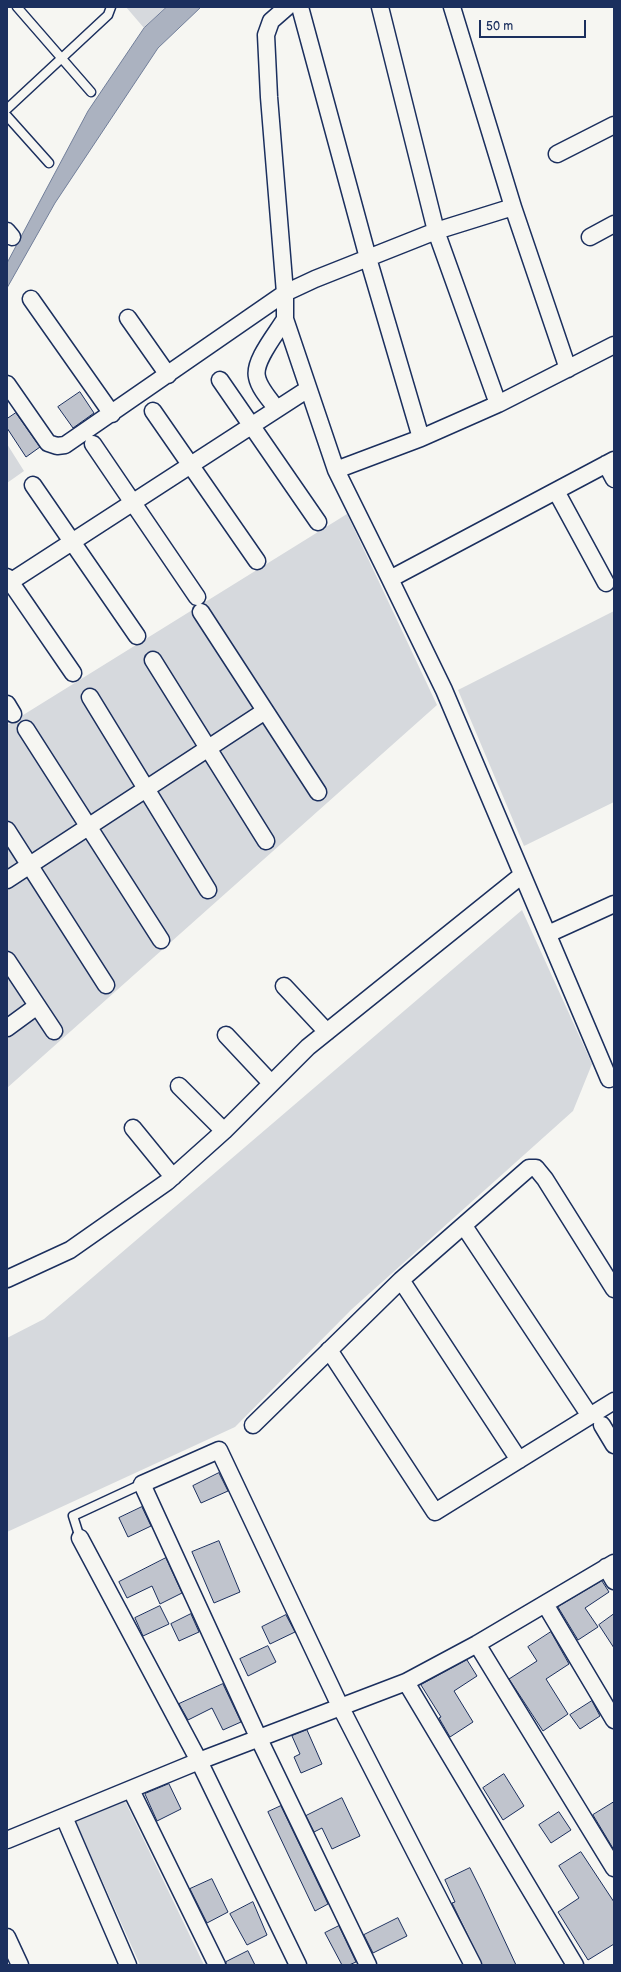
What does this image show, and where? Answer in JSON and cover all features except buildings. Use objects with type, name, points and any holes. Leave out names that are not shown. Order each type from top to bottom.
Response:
[{"type":"street","points":[[288,7],[271,21],[266,35],[269,97],[286,293],[285,319],[336,470],[444,690],[522,874],[612,1079]]},
{"type":"street","points":[[300,7],[368,258],[421,438]]},
{"type":"street","points":[[380,7],[436,231],[498,404]]},
{"type":"street","points":[[452,7],[513,207],[568,369]]},
{"type":"street","points":[[557,154],[614,125]]},
{"type":"street","points":[[7,384],[48,443],[52,445],[65,445],[286,293],[315,278],[436,231],[513,207]]},
{"type":"street","points":[[590,237],[614,224]]},
{"type":"street","points":[[31,299],[112,414]]},
{"type":"street","points":[[128,318],[168,375]]},
{"type":"street","points":[[277,409],[265,393],[257,377],[259,360],[285,319]]},
{"type":"street","points":[[336,470],[421,438],[498,404],[614,345]]},
{"type":"street","points":[[220,380],[318,522]]},
{"type":"street","points":[[73,673],[8,581],[72,542],[308,388]]},
{"type":"street","points":[[153,411],[256,561]]},
{"type":"street","points":[[93,444],[199,605],[265,711],[318,792]]},
{"type":"street","points":[[390,579],[610,462],[614,479]]},
{"type":"street","points":[[33,485],[137,636]]},
{"type":"street","points":[[556,491],[606,583]]},
{"type":"street","points":[[153,660],[266,841]]},
{"type":"street","points":[[90,697],[208,890]]},
{"type":"street","points":[[7,880],[265,711]]},
{"type":"street","points":[[26,729],[160,940]]},
{"type":"street","points":[[7,830],[106,985]]},
{"type":"street","points":[[7,1278],[70,1250],[173,1177],[224,1131],[308,1047],[522,874]]},
{"type":"street","points":[[548,934],[614,904]]},
{"type":"street","points":[[8,963],[54,1031]]},
{"type":"street","points":[[284,986],[327,1032]]},
{"type":"street","points":[[7,1028],[38,1006]]},
{"type":"street","points":[[226,1035],[271,1083]]},
{"type":"street","points":[[180,1086],[224,1131]]},
{"type":"street","points":[[133,1128],[173,1177]]},
{"type":"street","points":[[253,1425],[401,1280],[529,1168],[536,1168],[545,1179],[614,1289]]},
{"type":"street","points":[[464,1226],[596,1421],[614,1445]]},
{"type":"street","points":[[401,1280],[518,1460]]},
{"type":"street","points":[[329,1350],[435,1512],[518,1460],[596,1421],[614,1401]]},
{"type":"street","points":[[368,1965],[259,1739],[142,1484],[219,1450],[340,1706],[474,1965]]},
{"type":"street","points":[[80,1538],[199,1761],[298,1965]]},
{"type":"street","points":[[7,1840],[199,1761],[406,1682],[477,1644],[545,1604],[611,1570]]},
{"type":"street","points":[[545,1604],[614,1720]]},
{"type":"street","points":[[477,1644],[614,1868]]},
{"type":"street","points":[[406,1682],[575,1965]]},
{"type":"street","points":[[131,1790],[217,1965]]},
{"type":"street","points":[[64,1817],[128,1965]]},
{"type":"street","points":[[7,1937],[20,1965]]},
{"type":"lane","points":[[17,7],[91,92]]},
{"type":"lane","points":[[7,109],[108,15],[111,7]]},
{"type":"lane","points":[[7,116],[49,163]]},
{"type":"lane","points":[[80,1538],[73,1516],[142,1484]]},
{"type":"shaded area","points":[[126,7],[167,7],[144,28]]},
{"type":"shaded area","points":[[167,7],[201,7],[158,48],[55,203],[7,288],[7,263],[88,111],[144,28]]},
{"type":"shaded area","points":[[7,444],[24,471],[7,483]]},
{"type":"shaded area","points":[[347,514],[437,705],[7,1088],[7,725]]},
{"type":"shaded area","points":[[614,611],[614,802],[524,846],[458,690]]},
{"type":"shaded area","points":[[522,910],[592,1064],[573,1111],[352,1309],[235,1427],[7,1532],[7,1338],[44,1319]]},
{"type":"shaded area","points":[[125,1801],[204,1965],[140,1965],[76,1822]]}]
